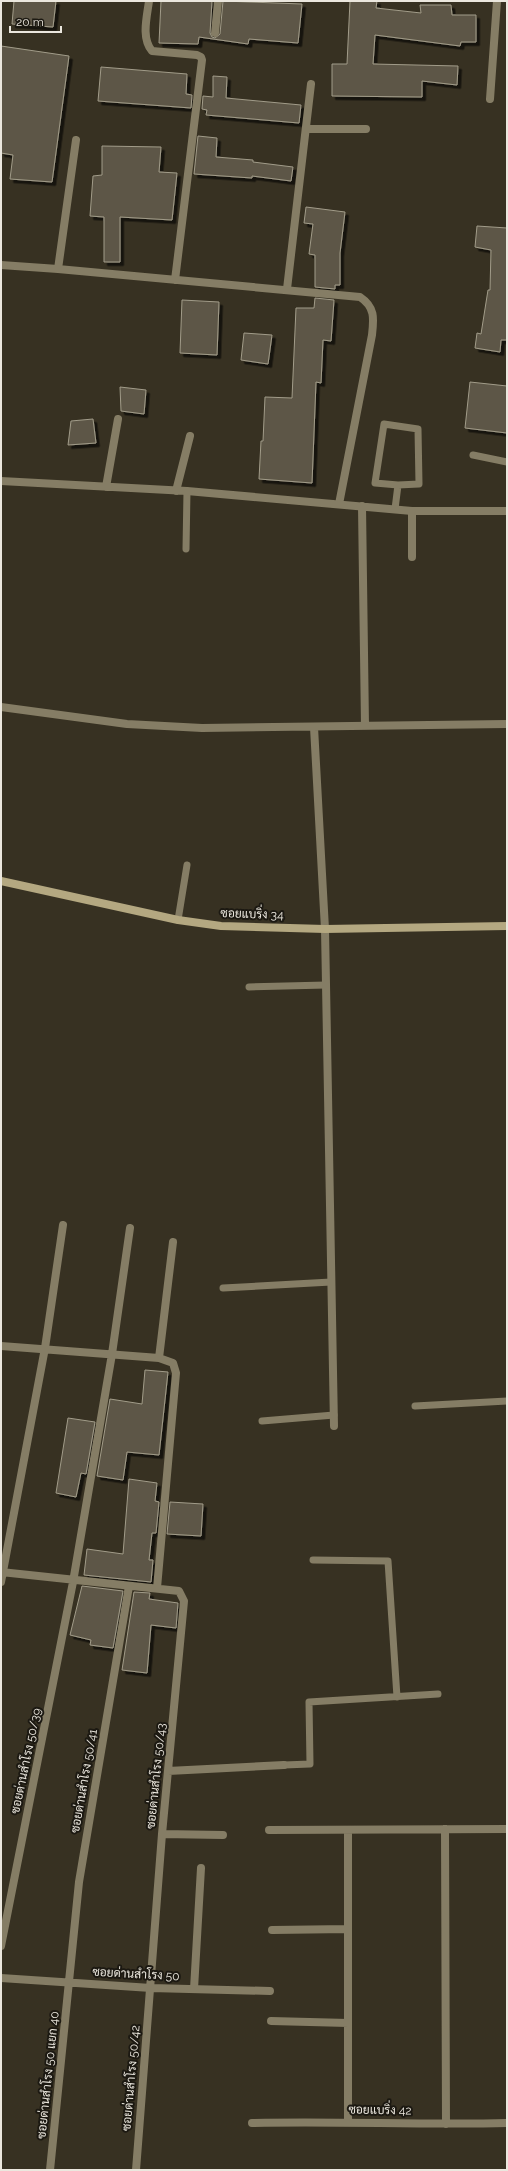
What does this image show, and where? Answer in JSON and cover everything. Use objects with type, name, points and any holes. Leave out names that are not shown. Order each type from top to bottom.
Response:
[{"type":"street","points":[[149,1],[145,37],[147,45],[152,51],[196,55],[201,57],[202,60],[174,280]]},
{"type":"street","points":[[214,33],[218,1]]},
{"type":"street","points":[[490,99],[498,1]]},
{"type":"street","points":[[287,289],[311,84]]},
{"type":"street","points":[[306,129],[366,129]]},
{"type":"street","points":[[58,269],[76,140]]},
{"type":"street","points":[[1,265],[287,289],[360,297],[368,302],[374,316],[339,504]]},
{"type":"street","points":[[106,487],[118,419]]},
{"type":"street","points":[[176,491],[190,436]]},
{"type":"street","points":[[1,481],[187,491],[412,511],[507,510]]},
{"type":"street","points":[[362,506],[365,726]]},
{"type":"street","points":[[412,511],[412,557]]},
{"type":"street","points":[[1,707],[127,724],[202,728],[507,724]]},
{"type":"street","points":[[314,727],[325,929],[334,1426]]},
{"type":"street","name":"ซอยแบริ่ง 34","points":[[1,881],[178,920],[221,926],[325,929],[507,926]]},
{"type":"street","points":[[1,1582],[45,1348],[63,1225]]},
{"type":"street","name":"ซอยด่านสำโรง 50/39","points":[[1,1946],[74,1582],[112,1354],[130,1228]]},
{"type":"street","points":[[159,1358],[173,1242]]},
{"type":"street","points":[[1,1346],[45,1348],[159,1358],[173,1363],[176,1373],[157,1588],[74,1582],[2,1572]]},
{"type":"street","name":"ซอยด่านสำโรง 50/41","points":[[69,1982],[79,1882],[129,1586]]},
{"type":"street","name":"ซอยด่านสำโรง 50/43","points":[[151,1988],[162,1834],[184,1601],[178,1591],[157,1588]]},
{"type":"street","points":[[168,1771],[284,1765]]},
{"type":"street","points":[[445,1829],[446,2124]]},
{"type":"street","points":[[269,1830],[507,1829]]},
{"type":"street","points":[[348,1830],[348,2121]]},
{"type":"street","points":[[162,1834],[223,1835]]},
{"type":"street","points":[[194,1989],[202,1868]]},
{"type":"street","points":[[272,1930],[348,1929]]},
{"type":"street","name":"ซอยด่านสำโรง 50","points":[[1,1978],[151,1988],[270,1991]]},
{"type":"street","name":"ซอยด่านสำโรง 50 แยก 40","points":[[50,2170],[69,1982]]},
{"type":"street","name":"ซอยด่านสำโรง 50/42","points":[[136,2170],[151,1988]]},
{"type":"street","points":[[271,2021],[348,2023]]},
{"type":"street","name":"ซอยแบริ่ง 42","points":[[252,2123],[348,2121],[446,2124],[507,2123]]},
{"type":"lane","points":[[384,424],[418,429],[419,484],[398,485],[375,483],[384,424]]},
{"type":"lane","points":[[473,455],[507,462]]},
{"type":"lane","points":[[395,509],[398,485]]},
{"type":"lane","points":[[186,549],[187,491]]},
{"type":"lane","points":[[178,920],[187,865]]},
{"type":"lane","points":[[249,987],[326,985]]},
{"type":"lane","points":[[223,1288],[331,1282]]},
{"type":"lane","points":[[415,1406],[507,1401]]},
{"type":"lane","points":[[262,1421],[334,1416]]},
{"type":"lane","points":[[313,1560],[388,1561],[397,1697]]},
{"type":"lane","points":[[284,1765],[310,1764],[309,1702],[438,1694]]},
{"type":"building","points":[[14,1],[56,1],[53,27],[12,24]]},
{"type":"building","points":[[161,1],[212,1],[210,33],[212,37],[215,38],[220,34],[223,1],[302,4],[298,43],[249,39],[248,44],[199,37],[198,44],[159,43]]},
{"type":"building","points":[[350,1],[377,1],[376,8],[421,13],[420,5],[451,5],[452,15],[476,15],[476,42],[461,42],[460,46],[375,35],[373,64],[458,66],[457,85],[422,81],[422,97],[332,96],[332,64],[347,64]]},
{"type":"building","points":[[1,46],[69,56],[52,182],[10,179],[13,155],[1,153]]},
{"type":"building","points":[[101,67],[187,74],[186,94],[192,95],[191,108],[98,101]]},
{"type":"building","points":[[213,76],[227,77],[226,98],[301,105],[299,123],[206,115],[207,110],[202,109],[203,96],[213,97]]},
{"type":"building","points":[[198,136],[217,138],[216,157],[253,160],[253,162],[293,167],[291,181],[252,176],[252,178],[194,174]]},
{"type":"building","points":[[102,146],[161,147],[159,172],[177,173],[172,220],[120,217],[120,262],[104,262],[104,217],[90,216],[93,176],[102,175]]},
{"type":"building","points":[[306,207],[345,212],[340,253],[340,285],[335,285],[335,289],[315,287],[315,255],[309,254],[313,224],[304,223]]},
{"type":"building","points":[[477,226],[507,228],[507,340],[501,340],[500,352],[475,348],[477,333],[481,334],[488,290],[490,290],[491,250],[475,247]]},
{"type":"building","points":[[315,298],[334,300],[331,341],[323,340],[321,383],[316,382],[312,483],[259,479],[261,441],[263,441],[265,397],[292,398],[296,308],[314,308]]},
{"type":"building","points":[[182,300],[219,302],[217,355],[180,353]]},
{"type":"building","points":[[244,333],[272,335],[268,364],[241,360]]},
{"type":"building","points":[[470,382],[507,386],[507,433],[465,428]]},
{"type":"building","points":[[120,387],[146,390],[144,414],[121,411]]},
{"type":"building","points":[[93,419],[96,443],[68,445],[71,421]]},
{"type":"building","points":[[145,1370],[168,1372],[159,1455],[127,1452],[123,1480],[97,1476],[110,1399],[142,1404]]},
{"type":"building","points":[[68,1418],[95,1422],[86,1474],[81,1473],[76,1497],[56,1493]]},
{"type":"building","points":[[129,1479],[157,1483],[155,1501],[159,1502],[156,1533],[152,1533],[149,1560],[153,1560],[151,1582],[84,1575],[87,1549],[123,1554]]},
{"type":"building","points":[[170,1502],[203,1504],[201,1536],[167,1534]]},
{"type":"building","points":[[82,1586],[123,1591],[113,1648],[90,1645],[91,1640],[70,1635]]},
{"type":"building","points":[[134,1592],[150,1593],[149,1599],[178,1603],[176,1628],[151,1625],[147,1673],[122,1670]]}]
